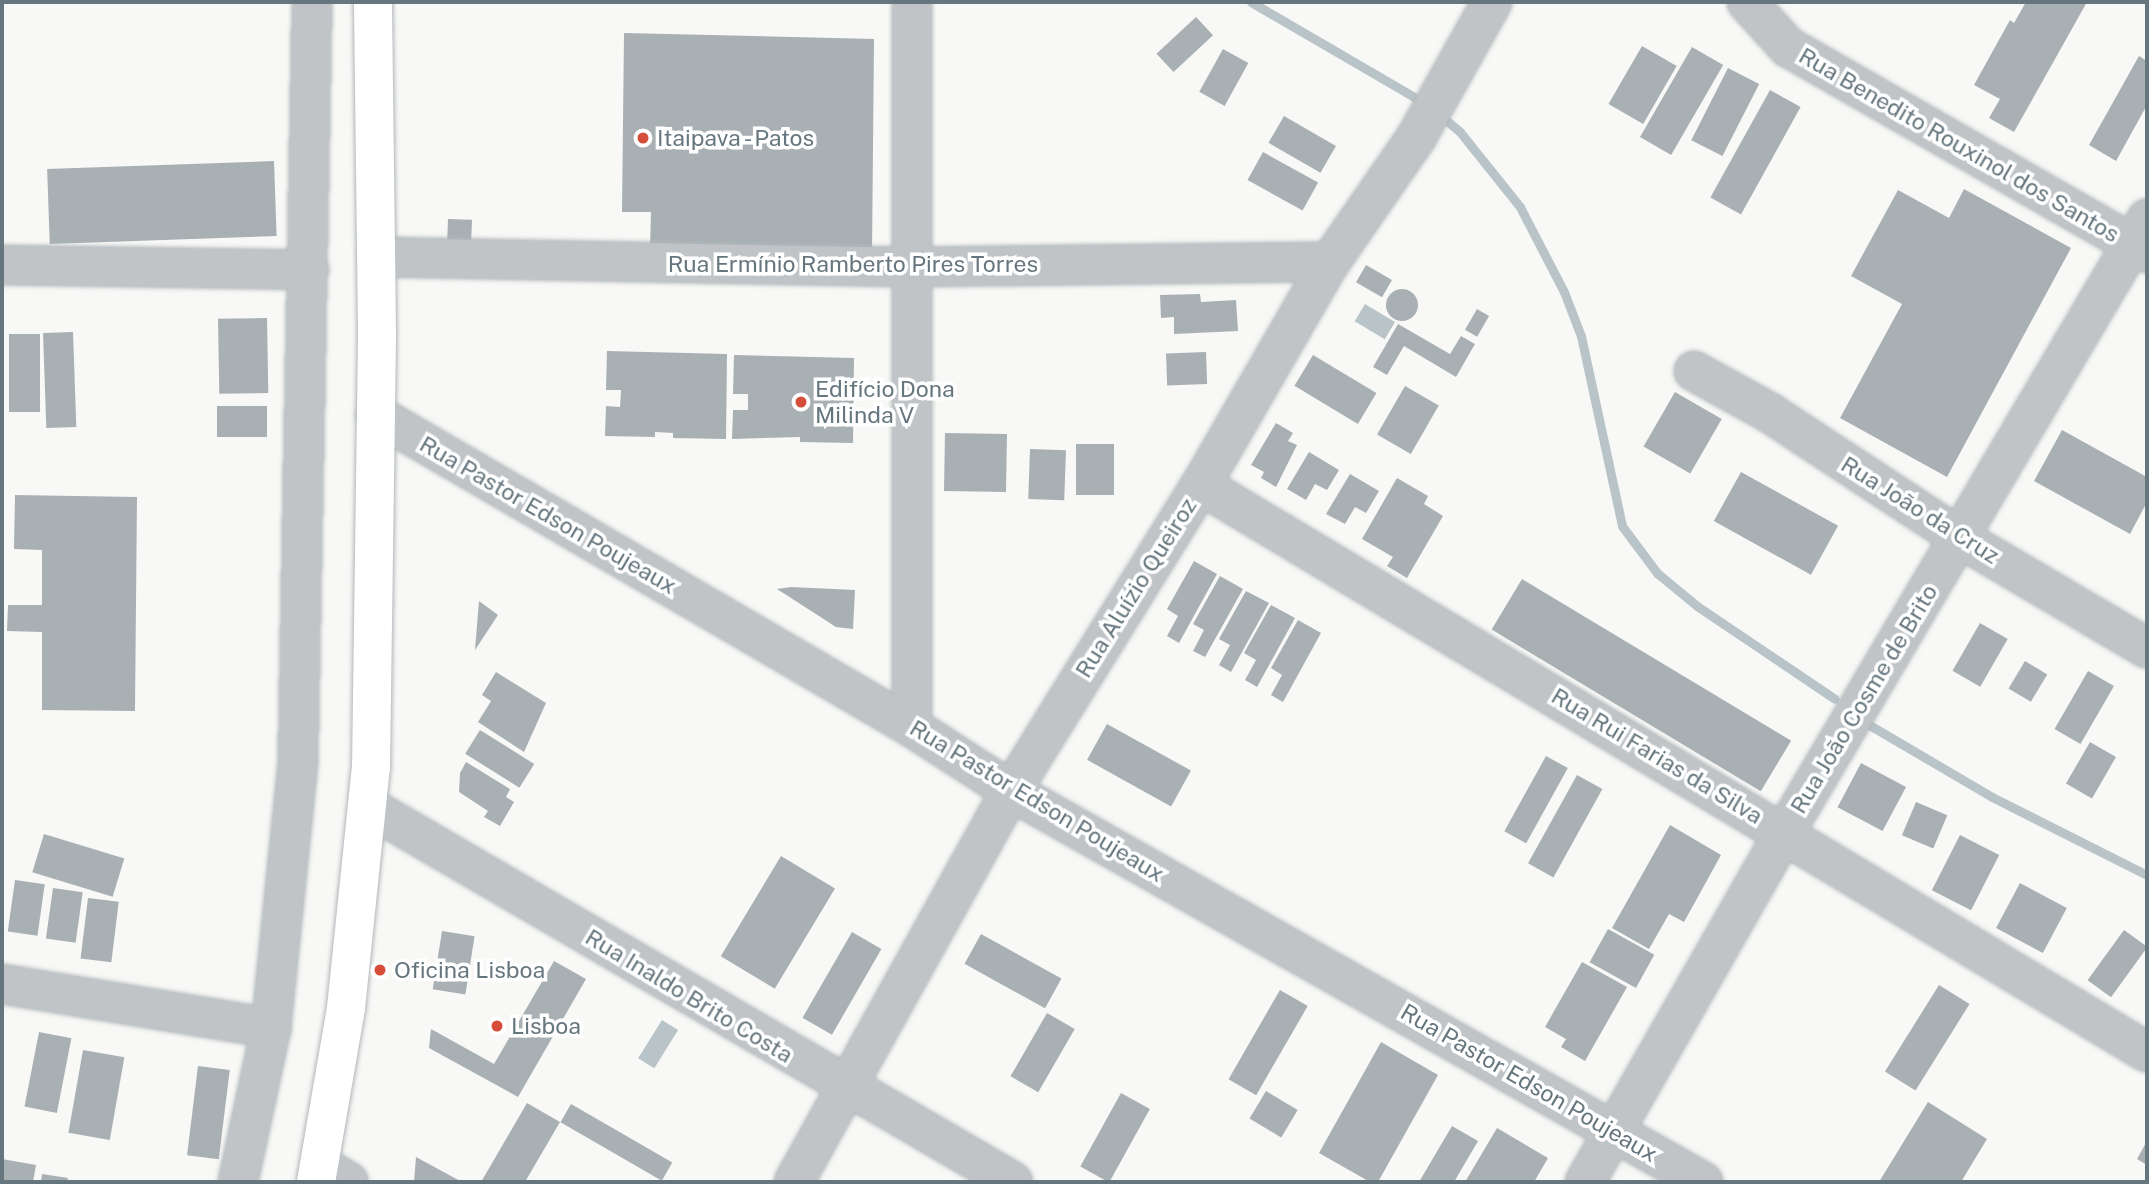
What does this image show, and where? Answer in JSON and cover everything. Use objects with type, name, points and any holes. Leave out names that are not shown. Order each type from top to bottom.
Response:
[{"type":"main road","points":[[328,1177],[367,806],[375,664],[376,257],[373,2]]},
{"type":"street","points":[[238,1182],[271,1028],[298,760],[312,2]]},
{"type":"street","points":[[912,2],[912,727]]},
{"type":"street","name":"Rua Aluízio Queiroz","points":[[794,1182],[1011,791],[1201,485],[1330,262],[1416,138],[1492,2]]},
{"type":"street","name":"Rua Benedito Rouxinol dos Santos","points":[[1747,2],[1788,47],[2142,239]]},
{"type":"street","name":"Rua João Cosme de Brito","points":[[1585,1182],[1618,1132],[1784,832],[2142,239]]},
{"type":"street","name":"Rua Ermínio Ramberto Pires Torres","points":[[376,257],[910,267],[1330,262]]},
{"type":"street","points":[[2,265],[309,271]]},
{"type":"street","name":"Rua João da Cruz","points":[[1693,371],[1770,413],[1961,538],[2147,648]]},
{"type":"street","name":"Rua Pastor Edson Poujeaux","points":[[375,414],[912,727],[1011,791],[1703,1182]]},
{"type":"street","name":"Rua Rui Farias da Silva","points":[[1201,485],[2147,1052]]},
{"type":"street","name":"Rua Inaldo Brito Costa","points":[[367,806],[846,1088],[1013,1182]]},
{"type":"street","points":[[2,984],[271,1028]]},
{"type":"shaded area","points":[[1365,304],[1395,322],[1385,339],[1355,321]]},
{"type":"shaded area","points":[[662,1020],[678,1030],[654,1068],[638,1058]]},
{"type":"building","points":[[2026,2],[2087,2],[2014,132],[1989,118],[2000,99],[1974,85],[2010,20],[2014,23]]},
{"type":"building","points":[[1196,17],[1213,35],[1174,72],[1157,54]]},
{"type":"building","points":[[624,33],[874,39],[872,253],[650,249],[651,212],[622,212]]},
{"type":"building","points":[[1642,46],[1677,66],[1643,124],[1608,104]]},
{"type":"building","points":[[1692,47],[1723,65],[1671,155],[1640,137]]},
{"type":"building","points":[[1223,49],[1248,63],[1225,106],[1199,92]]},
{"type":"building","points":[[2139,56],[2147,61],[2147,105],[2116,161],[2089,145]]},
{"type":"building","points":[[1728,68],[1759,84],[1722,156],[1691,140]]},
{"type":"building","points":[[1770,90],[1801,107],[1741,215],[1710,198]]},
{"type":"building","points":[[1284,116],[1336,146],[1320,173],[1268,143]]},
{"type":"building","points":[[1263,152],[1318,183],[1303,211],[1247,180]]},
{"type":"building","points":[[274,161],[277,236],[50,244],[47,169]]},
{"type":"building","points":[[1964,189],[2071,248],[1947,477],[1840,418],[1902,304],[1851,276],[1898,190],[1949,218]]},
{"type":"building","points":[[448,219],[472,220],[471,246],[447,245]]},
{"type":"building","points":[[1366,265],[1392,280],[1382,297],[1356,282]]},
{"type":"building","points":[[1402,289],[1413,294],[1418,305],[1413,316],[1402,321],[1391,316],[1386,305],[1391,294]]},
{"type":"building","points":[[1200,294],[1201,302],[1236,300],[1238,331],[1174,334],[1174,317],[1161,318],[1160,295]]},
{"type":"building","points":[[1477,309],[1489,316],[1477,337],[1465,330]]},
{"type":"building","points":[[267,318],[268,393],[219,394],[218,319]]},
{"type":"building","points":[[1398,324],[1450,354],[1461,336],[1475,344],[1456,377],[1404,346],[1387,375],[1373,367]]},
{"type":"building","points":[[73,332],[76,427],[46,428],[43,333]]},
{"type":"building","points":[[9,334],[40,334],[40,412],[9,412]]},
{"type":"building","points":[[607,351],[727,354],[726,439],[673,438],[673,433],[655,432],[655,437],[605,436],[606,406],[620,407],[621,390],[606,390]]},
{"type":"building","points":[[1206,352],[1207,384],[1167,385],[1166,353]]},
{"type":"building","name":"Edifício Dona Milinda V","points":[[734,355],[854,358],[853,443],[800,442],[800,437],[732,439],[733,410],[748,410],[748,394],[733,394]]},
{"type":"building","points":[[1313,355],[1376,393],[1358,424],[1294,386]]},
{"type":"building","points":[[1405,386],[1439,406],[1411,454],[1377,434]]},
{"type":"building","points":[[1675,392],[1722,419],[1690,474],[1644,447]]},
{"type":"building","points":[[217,406],[267,406],[267,437],[217,437]]},
{"type":"building","points":[[1276,423],[1293,433],[1288,441],[1297,445],[1276,487],[1261,478],[1264,472],[1251,465]]},
{"type":"building","points":[[2062,430],[2147,477],[2147,502],[2130,534],[2034,481]]},
{"type":"building","points":[[945,433],[1007,434],[1006,492],[944,491]]},
{"type":"building","points":[[1076,444],[1114,444],[1114,495],[1076,495]]},
{"type":"building","points":[[1030,449],[1066,450],[1064,500],[1028,499]]},
{"type":"building","points":[[1309,452],[1339,470],[1327,490],[1315,484],[1306,500],[1287,489]]},
{"type":"building","points":[[1741,472],[1838,526],[1811,575],[1714,521]]},
{"type":"building","points":[[1350,474],[1379,491],[1366,513],[1355,507],[1345,524],[1326,514]]},
{"type":"building","points":[[1397,478],[1428,496],[1424,504],[1443,516],[1407,578],[1387,566],[1393,557],[1362,539]]},
{"type":"building","points":[[15,495],[137,497],[135,711],[42,710],[42,632],[7,631],[8,605],[42,605],[42,550],[14,549]]},
{"type":"building","points":[[1194,561],[1217,574],[1179,643],[1167,636],[1178,616],[1167,609]]},
{"type":"building","points":[[1220,576],[1243,589],[1205,657],[1193,651],[1204,630],[1193,624]]},
{"type":"building","points":[[1522,579],[1791,741],[1761,791],[1492,630]]},
{"type":"building","points":[[791,587],[855,590],[853,629],[836,627],[777,589]]},
{"type":"building","points":[[1246,591],[1269,603],[1231,672],[1219,665],[1230,645],[1219,639]]},
{"type":"building","points":[[479,601],[498,615],[475,650]]},
{"type":"building","points":[[1271,605],[1295,618],[1257,687],[1245,680],[1256,660],[1244,653]]},
{"type":"building","points":[[1298,620],[1321,633],[1283,702],[1271,695],[1282,675],[1271,668]]},
{"type":"building","points":[[1980,623],[2008,639],[1980,687],[1952,671]]},
{"type":"building","points":[[2025,661],[2047,674],[2031,702],[2009,688]]},
{"type":"building","points":[[2088,671],[2114,686],[2080,744],[2054,729]]},
{"type":"building","points":[[496,672],[546,703],[524,752],[478,722],[491,701],[482,695]]},
{"type":"building","points":[[1107,724],[1191,771],[1171,806],[1087,760]]},
{"type":"building","points":[[480,730],[534,764],[519,788],[465,754]]},
{"type":"building","points":[[2090,742],[2116,757],[2092,799],[2066,784]]},
{"type":"building","points":[[1546,756],[1568,768],[1526,843],[1504,831]]},
{"type":"building","points":[[466,762],[510,789],[506,797],[514,802],[500,826],[484,817],[488,811],[459,792],[460,773]]},
{"type":"building","points":[[1861,763],[1906,787],[1883,831],[1838,807]]},
{"type":"building","points":[[1577,775],[1602,789],[1553,877],[1528,863]]},
{"type":"building","points":[[1916,802],[1947,815],[1933,848],[1902,835]]},
{"type":"building","points":[[1670,825],[1721,855],[1684,922],[1669,914],[1649,949],[1612,928]]},
{"type":"building","points":[[44,834],[124,859],[113,897],[32,872]]},
{"type":"building","points":[[1960,835],[1999,855],[1971,910],[1932,890]]},
{"type":"building","points":[[781,856],[835,888],[775,989],[721,956]]},
{"type":"building","points":[[15,880],[45,884],[37,936],[8,931]]},
{"type":"building","points":[[2020,883],[2067,908],[2043,953],[1996,928]]},
{"type":"building","points":[[53,888],[83,892],[76,943],[46,939]]},
{"type":"building","points":[[88,898],[119,902],[111,962],[81,959]]},
{"type":"building","points":[[1608,929],[1654,955],[1636,988],[1590,962]]},
{"type":"building","points":[[2124,930],[2147,948],[2111,997],[2088,980]]},
{"type":"building","points":[[442,931],[475,936],[465,994],[433,989]]},
{"type":"building","points":[[852,932],[881,949],[832,1035],[803,1018]]},
{"type":"building","points":[[981,934],[1061,979],[1045,1008],[965,964]]},
{"type":"building","points":[[554,961],[586,979],[518,1097],[429,1048],[431,1029],[494,1064]]},
{"type":"building","points":[[1582,962],[1627,987],[1585,1061],[1561,1047],[1566,1039],[1545,1027]]},
{"type":"building","points":[[1939,985],[1970,1004],[1915,1091],[1885,1072]]},
{"type":"building","points":[[1280,990],[1308,1006],[1256,1095],[1228,1079]]},
{"type":"building","points":[[1047,1013],[1075,1029],[1038,1092],[1011,1076]]},
{"type":"building","points":[[39,1032],[71,1038],[57,1113],[24,1107]]},
{"type":"building","points":[[1381,1042],[1438,1075],[1378,1182],[1370,1182],[1319,1153]]},
{"type":"building","points":[[83,1050],[124,1057],[110,1140],[68,1133]]},
{"type":"building","points":[[198,1066],[230,1070],[219,1159],[187,1155]]},
{"type":"building","points":[[1266,1091],[1298,1110],[1281,1137],[1250,1118]]},
{"type":"building","points":[[1121,1093],[1150,1109],[1109,1182],[1080,1166]]},
{"type":"building","points":[[1928,1102],[1987,1139],[1961,1182],[1879,1182]]},
{"type":"building","points":[[527,1103],[560,1122],[525,1182],[481,1182]]},
{"type":"building","points":[[571,1104],[672,1162],[662,1181],[560,1122]]},
{"type":"building","points":[[1452,1126],[1478,1141],[1454,1182],[1419,1182]]},
{"type":"building","points":[[1497,1128],[1548,1158],[1534,1182],[1465,1182]]},
{"type":"building","points":[[2147,1141],[2147,1165],[2137,1159]]},
{"type":"building","points":[[416,1157],[462,1182],[414,1182]]},
{"type":"building","points":[[2,1159],[36,1165],[33,1182],[2,1182]]},
{"type":"building","points":[[42,1174],[68,1178],[67,1182],[41,1182]]},
{"type":"waterway","points":[[1251,2],[1426,104]]},
{"type":"waterway","points":[[1440,115],[1460,132],[1520,207],[1564,292],[1581,336],[1622,526],[1657,573],[1697,606],[1835,699]]},
{"type":"waterway","points":[[1866,723],[1992,797],[2147,875]]},
{"type":"place","name":"Itaipava - Patos","points":[[643,138]]},
{"type":"place","name":"Edifício Dona Milinda V","points":[[801,402]]},
{"type":"place","name":"Oficina Lisboa","points":[[380,970]]},
{"type":"place","name":"Lisboa","points":[[497,1026]]}]
